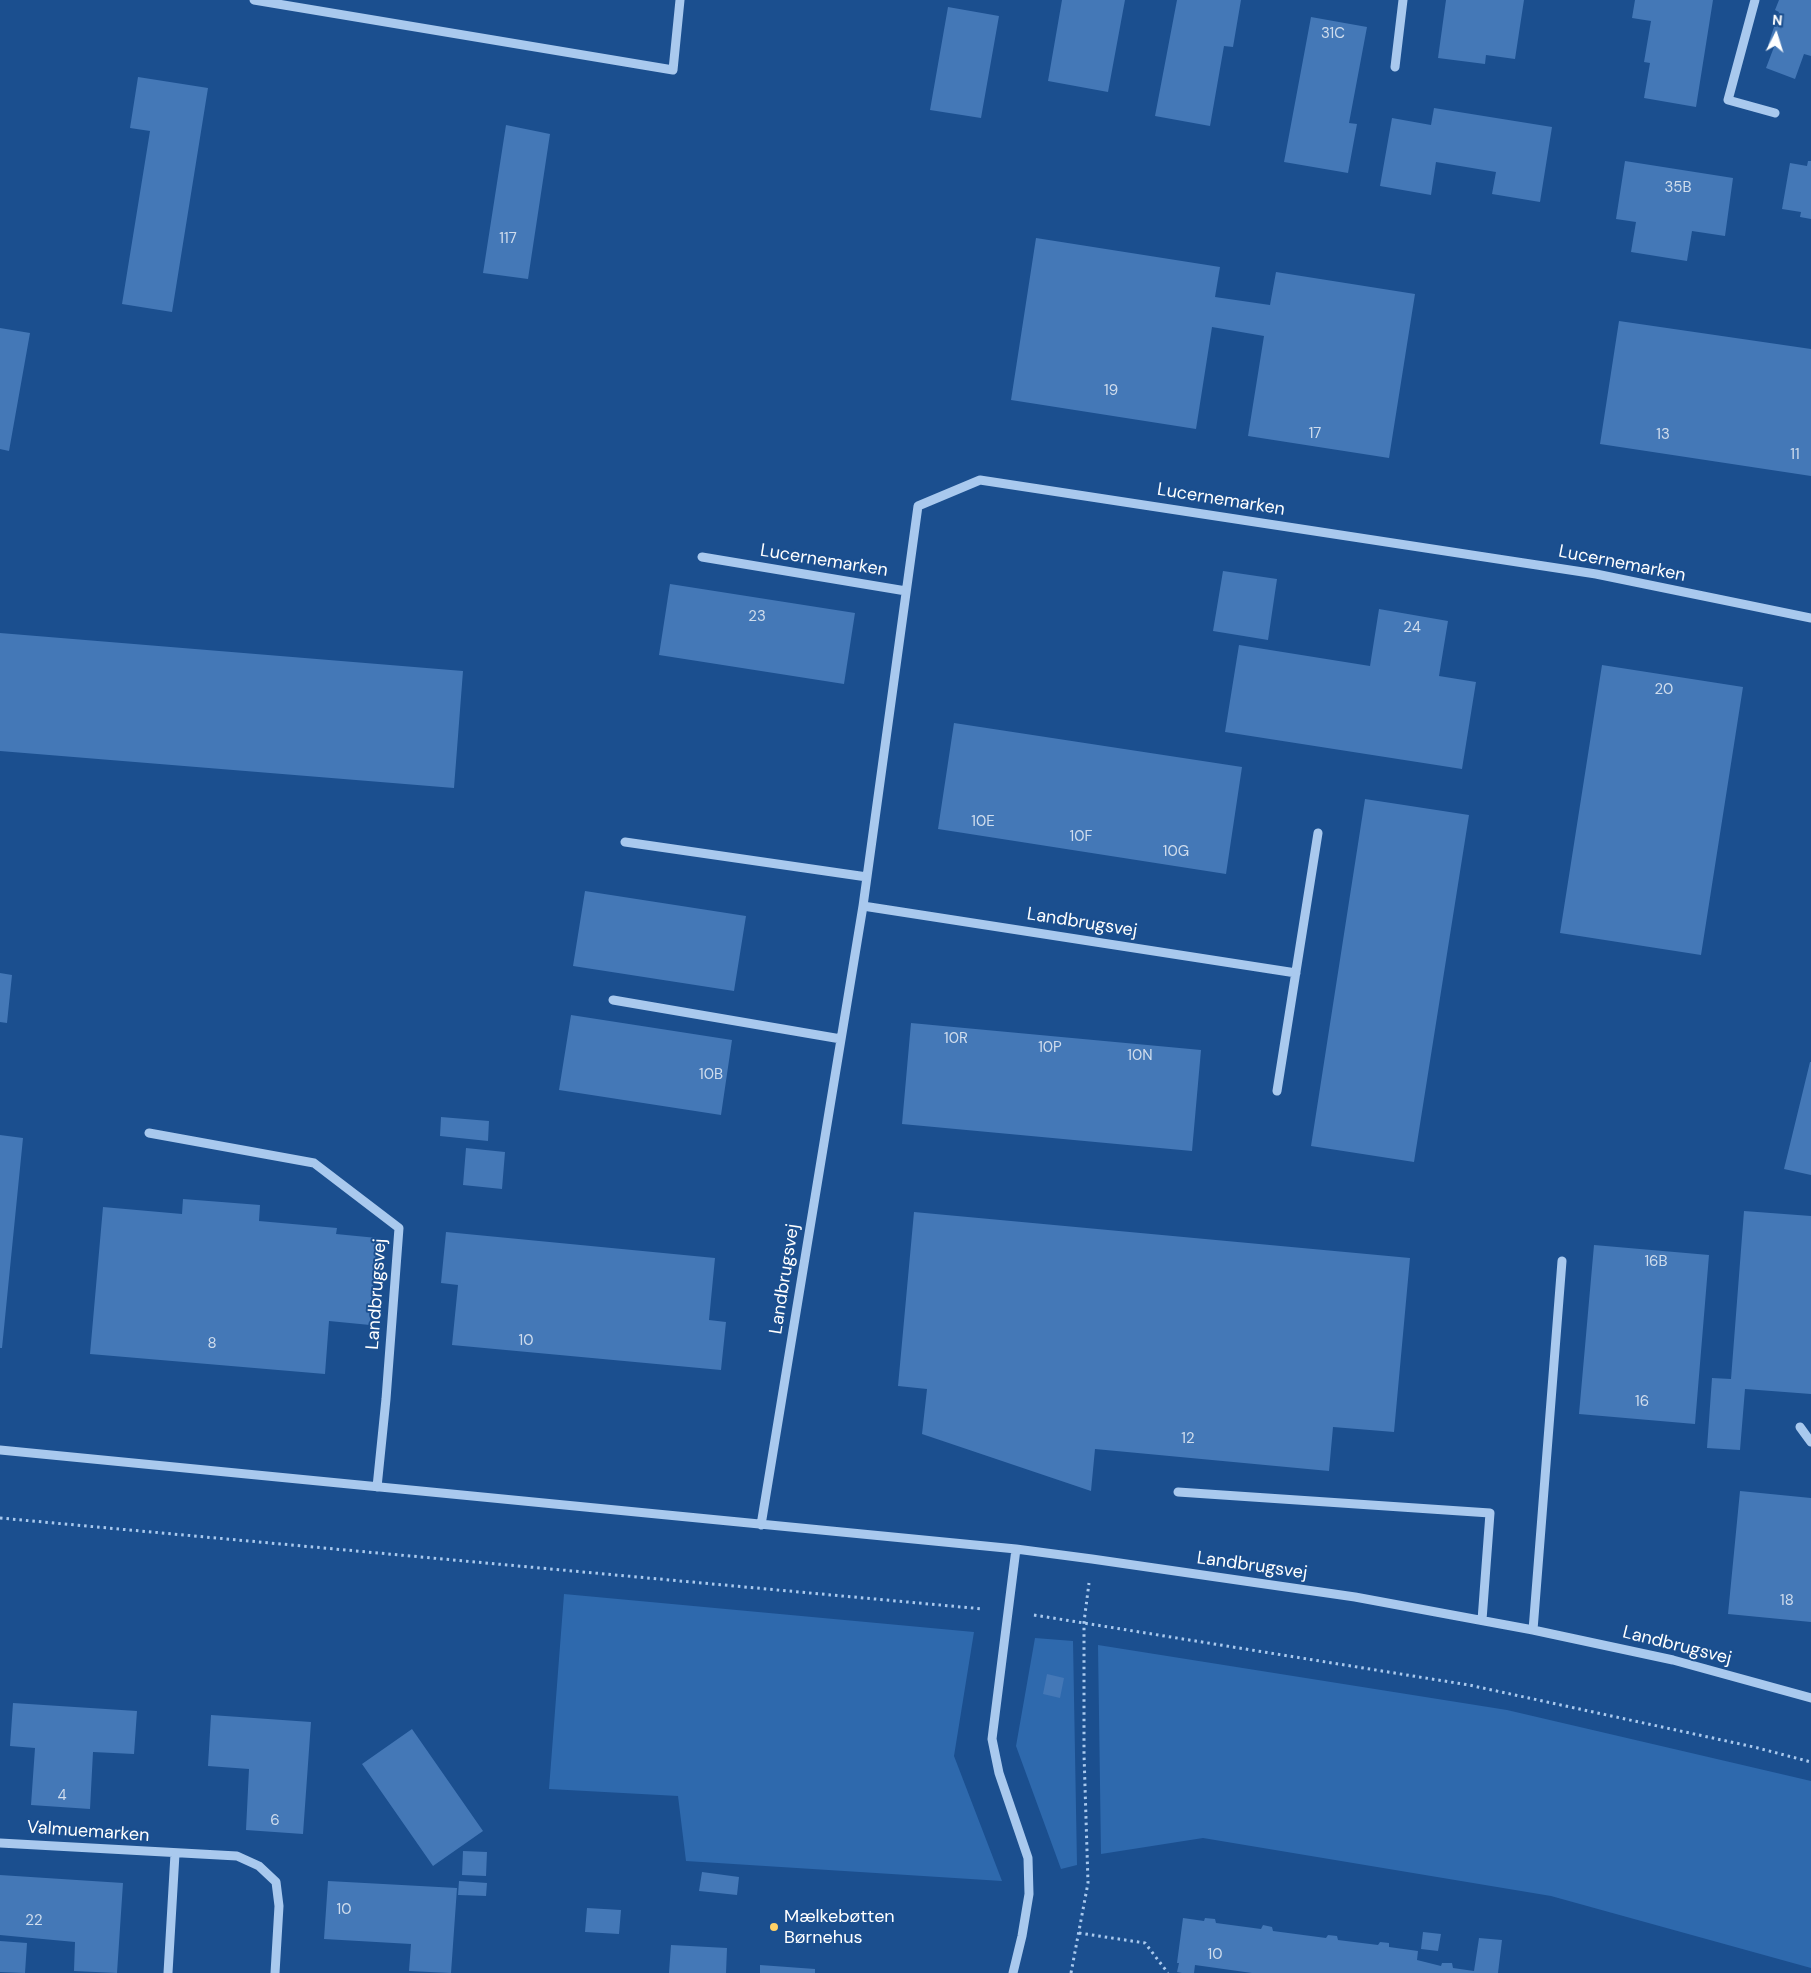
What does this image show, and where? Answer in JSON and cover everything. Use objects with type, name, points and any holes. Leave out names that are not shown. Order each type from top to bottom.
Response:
[{"type":"street","points":[[254,0],[673,70],[680,0]]},
{"type":"street","points":[[1395,67],[1403,0]]},
{"type":"street","points":[[1755,0],[1728,100],[1775,113]]},
{"type":"street","name":"Lucernemarken","points":[[702,557],[906,591],[918,506],[980,480],[1596,574],[1811,618]]},
{"type":"street","name":"Landbrugsvej","points":[[762,1525],[863,906],[906,591]]},
{"type":"street","points":[[1278,1091],[1318,832]]},
{"type":"street","points":[[626,842],[867,876]]},
{"type":"street","name":"Landbrugsvej","points":[[863,906],[1296,972]]},
{"type":"street","points":[[613,1000],[841,1039]]},
{"type":"street","name":"Landbrugsvej","points":[[149,1133],[314,1163],[399,1228],[377,1487]]},
{"type":"street","points":[[1533,1630],[1562,1261]]},
{"type":"street","points":[[1800,1427],[1811,1442]]},
{"type":"street","name":"Landbrugsvej","points":[[0,1450],[1016,1549],[1092,1559],[1355,1597],[1482,1620],[1673,1660],[1811,1698]]},
{"type":"street","points":[[1178,1492],[1490,1513],[1482,1620]]},
{"type":"street","points":[[1013,1973],[1030,1894],[1028,1858],[999,1773],[992,1739],[1016,1549]]},
{"type":"street","name":"Valmuemarken","points":[[0,1843],[237,1856],[258,1866],[276,1882],[279,1906],[275,1973]]},
{"type":"street","points":[[168,1973],[175,1854]]},
{"type":"path","points":[[0,1518],[1008,1611],[1469,1685],[1754,1747],[1811,1762]]},
{"type":"path","points":[[1071,1973],[1088,1883],[1084,1754],[1084,1622],[1092,1559]]},
{"type":"path","points":[[1078,1933],[1145,1943],[1168,1973]]},
{"type":"shaded area","points":[[564,1594],[974,1632],[954,1756],[1002,1881],[686,1861],[678,1796],[549,1789]]},
{"type":"shaded area","points":[[1035,1638],[1073,1641],[1077,1865],[1061,1869],[1016,1746]]},
{"type":"shaded area","points":[[1098,1645],[1507,1710],[1811,1781],[1811,1968],[1551,1896],[1203,1838],[1101,1854]]},
{"type":"building","points":[[1062,0],[1125,0],[1108,92],[1048,81]]},
{"type":"building","points":[[1177,0],[1241,0],[1233,47],[1224,46],[1210,126],[1155,116]]},
{"type":"building","points":[[1446,0],[1524,0],[1515,59],[1486,55],[1485,64],[1438,58]]},
{"type":"building","points":[[1635,0],[1713,0],[1696,107],[1644,98],[1650,63],[1644,62],[1651,21],[1632,18]]},
{"type":"building","points":[[1779,0],[1811,0],[1811,56],[1804,54],[1795,79],[1766,68],[1774,47],[1768,45],[1779,12],[1775,10]]},
{"type":"building","points":[[948,7],[999,16],[981,118],[930,110]]},
{"type":"building","points":[[1311,17],[1367,27],[1349,123],[1357,124],[1348,173],[1284,162]]},
{"type":"building","points":[[138,77],[208,88],[172,312],[122,304],[150,131],[130,128]]},
{"type":"building","points":[[1434,108],[1552,127],[1540,202],[1492,194],[1496,172],[1436,162],[1431,195],[1380,186],[1392,118],[1431,125]]},
{"type":"building","points":[[506,125],[550,134],[528,279],[483,273]]},
{"type":"building","points":[[1625,161],[1733,178],[1725,236],[1692,231],[1687,261],[1631,252],[1636,222],[1616,219]]},
{"type":"building","points":[[1808,161],[1811,161],[1811,219],[1800,217],[1801,212],[1782,209],[1790,163],[1807,166]]},
{"type":"building","points":[[1036,238],[1220,267],[1215,297],[1270,305],[1276,272],[1415,294],[1389,458],[1248,436],[1264,336],[1212,327],[1196,429],[1011,400]]},
{"type":"building","points":[[1619,321],[1811,349],[1811,476],[1600,444]]},
{"type":"building","points":[[0,328],[30,333],[9,451],[0,449]]},
{"type":"building","points":[[1223,571],[1277,579],[1268,640],[1213,631]]},
{"type":"building","points":[[670,584],[855,613],[844,684],[659,655]]},
{"type":"building","points":[[1379,609],[1448,621],[1439,676],[1476,682],[1462,769],[1225,732],[1239,645],[1370,666]]},
{"type":"building","points":[[0,633],[463,671],[454,788],[0,751]]},
{"type":"building","points":[[1602,665],[1743,687],[1701,955],[1560,933]]},
{"type":"building","points":[[954,723],[1242,767],[1226,874],[938,829]]},
{"type":"building","points":[[1365,799],[1469,815],[1414,1162],[1311,1146]]},
{"type":"building","points":[[585,891],[746,916],[734,991],[573,966]]},
{"type":"building","points":[[0,973],[12,975],[7,1023],[0,1022]]},
{"type":"building","points":[[571,1015],[732,1040],[721,1115],[559,1090]]},
{"type":"building","points":[[911,1023],[1201,1050],[1192,1151],[902,1124]]},
{"type":"building","points":[[1811,1062],[1811,1175],[1784,1169]]},
{"type":"building","points":[[441,1117],[489,1121],[488,1141],[440,1136]]},
{"type":"building","points":[[0,1135],[23,1138],[2,1348],[0,1348]]},
{"type":"building","points":[[466,1148],[505,1152],[502,1189],[463,1185]]},
{"type":"building","points":[[183,1199],[260,1205],[259,1221],[337,1228],[336,1234],[377,1238],[370,1325],[329,1321],[325,1374],[90,1354],[103,1207],[182,1214]]},
{"type":"building","points":[[1744,1211],[1811,1216],[1811,1394],[1745,1389],[1740,1450],[1707,1448],[1712,1378],[1731,1379]]},
{"type":"building","points":[[914,1212],[1410,1258],[1394,1432],[1333,1427],[1329,1471],[1095,1449],[1091,1491],[922,1434],[927,1389],[898,1386]]},
{"type":"building","points":[[446,1232],[715,1258],[709,1320],[726,1322],[721,1370],[452,1345],[458,1285],[441,1283]]},
{"type":"building","points":[[1594,1245],[1709,1255],[1695,1424],[1579,1414]]},
{"type":"building","points":[[1740,1491],[1811,1498],[1811,1622],[1728,1614]]},
{"type":"building","points":[[1047,1674],[1064,1678],[1060,1698],[1043,1694]]},
{"type":"building","points":[[13,1703],[137,1711],[134,1754],[93,1752],[90,1809],[31,1805],[35,1748],[10,1746]]},
{"type":"building","points":[[211,1715],[311,1722],[303,1834],[246,1830],[249,1769],[208,1766]]},
{"type":"building","points":[[412,1729],[483,1831],[433,1866],[362,1764]]},
{"type":"building","points":[[463,1851],[487,1852],[486,1876],[462,1875]]},
{"type":"building","points":[[702,1872],[739,1877],[737,1895],[699,1891]]},
{"type":"building","points":[[0,1875],[123,1883],[117,1973],[74,1971],[75,1942],[0,1935]]},
{"type":"building","points":[[328,1881],[457,1888],[451,1973],[409,1971],[411,1944],[324,1939]]},
{"type":"building","points":[[459,1881],[487,1883],[486,1896],[458,1895]]},
{"type":"building","points":[[587,1908],[621,1910],[619,1934],[585,1932]]},
{"type":"building","points":[[1183,1918],[1204,1921],[1205,1918],[1215,1919],[1216,1923],[1261,1929],[1263,1925],[1272,1927],[1273,1931],[1326,1938],[1328,1935],[1337,1936],[1338,1940],[1378,1945],[1380,1942],[1389,1943],[1389,1947],[1418,1951],[1417,1960],[1441,1966],[1442,1963],[1452,1963],[1453,1968],[1474,1971],[1479,1938],[1502,1940],[1498,1973],[1252,1973],[1195,1965],[1194,1973],[1182,1973],[1177,1972],[1179,1963],[1177,1963]]},
{"type":"building","points":[[1423,1932],[1441,1934],[1438,1951],[1421,1949]]},
{"type":"building","points":[[0,1941],[27,1943],[25,1973],[0,1972]]},
{"type":"building","points":[[671,1945],[727,1948],[726,1973],[669,1973]]},
{"type":"building","points":[[760,1965],[815,1969],[815,1973],[760,1973]]},
{"type":"place","name":"Mælkebøtten Børnehus","points":[[774,1927]]}]
